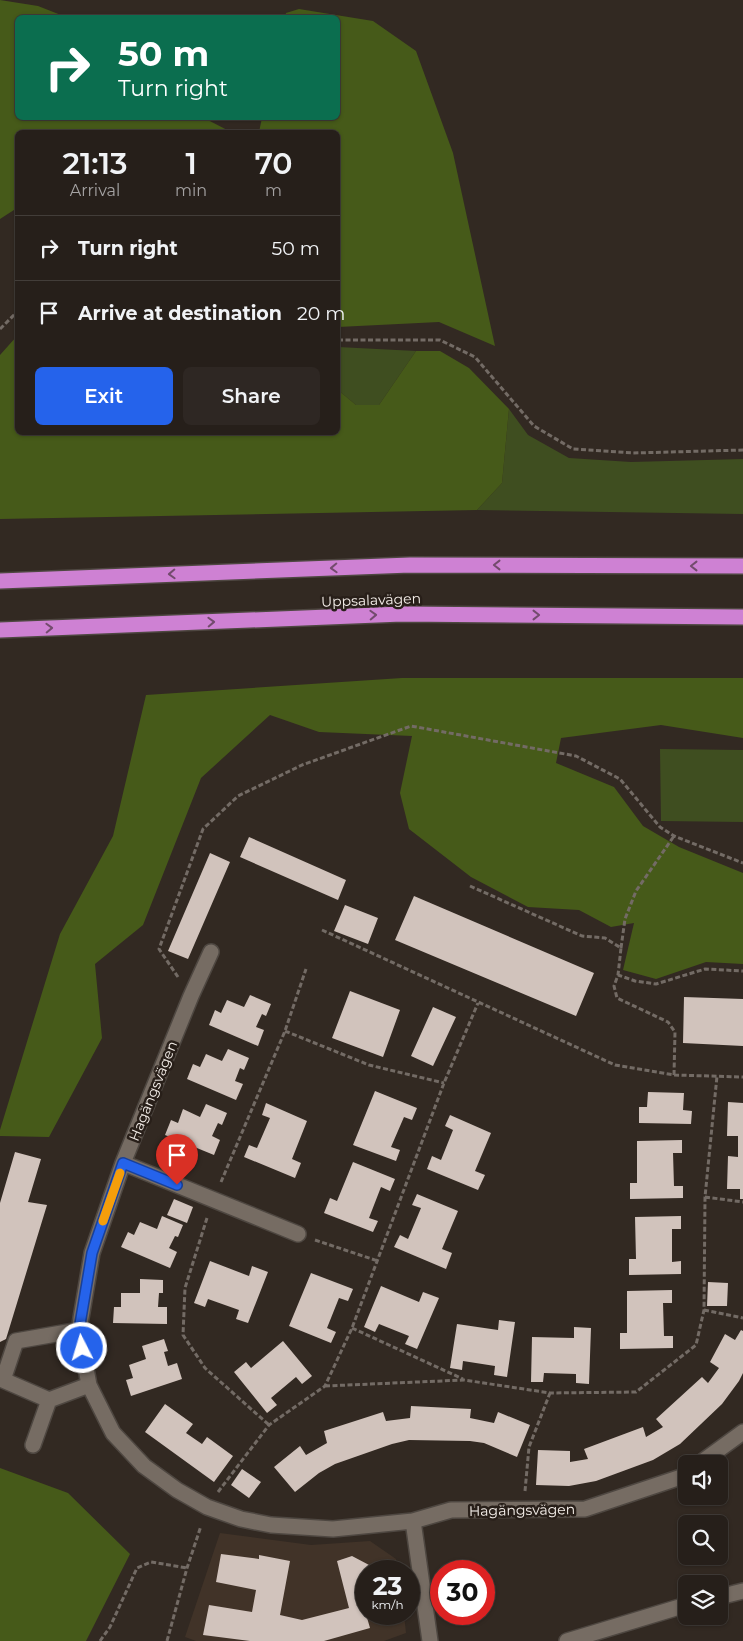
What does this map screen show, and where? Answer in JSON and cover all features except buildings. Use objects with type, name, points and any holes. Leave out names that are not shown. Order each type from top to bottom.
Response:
[{"type":"highway","points":[[0,581],[410,565],[743,566]]},
{"type":"highway","name":"Uppsalavägen","points":[[0,630],[402,614],[743,617]]},
{"type":"street","name":"Hagängsvägen","points":[[211,952],[191,996],[123,1163],[92,1253],[79,1330],[89,1385],[113,1433],[144,1466],[177,1490],[207,1507],[241,1519],[270,1525],[333,1529],[413,1521],[451,1510],[585,1509],[678,1478]]},
{"type":"street","points":[[123,1163],[298,1234]]},
{"type":"street","points":[[79,1330],[16,1341],[3,1380],[49,1400],[89,1385]]},
{"type":"street","points":[[33,1445],[49,1400]]},
{"type":"street","points":[[711,1455],[743,1432]]},
{"type":"street","points":[[413,1521],[430,1641]]},
{"type":"street","points":[[728,1595],[743,1591]]},
{"type":"street","points":[[568,1641],[678,1607]]},
{"type":"path","points":[[0,329],[15,313]]},
{"type":"path","points":[[340,340],[440,340],[475,357],[534,426],[573,449],[633,453],[743,450]]},
{"type":"path","points":[[191,996],[159,949],[203,829],[238,796],[302,765],[411,726],[576,756],[620,779],[660,827],[674,836],[743,864]]},
{"type":"path","points":[[674,836],[636,891],[626,919],[618,975],[614,986],[617,998],[668,1022],[675,1032],[674,1075]]},
{"type":"path","points":[[470,886],[582,936],[605,938],[621,948]]},
{"type":"path","points":[[322,930],[615,1065],[674,1075],[743,1077]]},
{"type":"path","points":[[269,1425],[205,1368],[183,1335],[185,1288],[213,1200],[285,1030],[306,969]]},
{"type":"path","points":[[618,975],[635,981],[656,984],[705,970],[743,971]]},
{"type":"path","points":[[167,1641],[187,1568],[207,1507],[269,1425],[325,1386],[352,1328],[444,1083],[478,1003]]},
{"type":"path","points":[[285,1030],[369,1065],[444,1083]]},
{"type":"path","points":[[325,1386],[464,1380],[550,1393],[636,1392],[696,1345],[704,1310],[705,1197],[717,1076]]},
{"type":"path","points":[[705,1197],[743,1202]]},
{"type":"path","points":[[298,1234],[378,1262]]},
{"type":"path","points":[[704,1310],[743,1318]]},
{"type":"path","points":[[352,1328],[464,1380]]},
{"type":"path","points":[[523,1510],[529,1447],[550,1393]]},
{"type":"path","points":[[100,1641],[110,1627],[137,1568],[152,1562],[187,1568]]},
{"type":"shaded area","points":[[220,1533],[311,1545],[370,1541],[396,1559],[355,1560],[355,1625],[405,1625],[406,1633],[384,1641],[196,1641],[185,1637]]},
{"type":"green space","points":[[0,0],[38,6],[61,15],[15,15],[15,120],[208,120],[227,130],[15,130],[15,209],[0,219]]},
{"type":"green space","points":[[299,9],[336,15],[286,15],[286,13]]},
{"type":"green space","points":[[340,16],[373,21],[416,51],[453,153],[495,346],[439,322],[340,327],[340,130],[259,130],[262,120],[340,120]]},
{"type":"green space","points":[[15,338],[15,435],[340,435],[340,392],[356,405],[379,405],[416,351],[440,351],[469,368],[509,409],[502,483],[477,510],[0,519],[0,355]]},
{"type":"green space","points":[[340,347],[416,351],[379,405],[356,405],[340,392]]},
{"type":"green space","points":[[509,409],[528,435],[569,458],[631,462],[743,459],[743,514],[477,510],[502,483]]},
{"type":"green space","points":[[402,678],[743,678],[743,738],[661,725],[561,738],[556,763],[614,787],[643,826],[679,847],[743,873],[743,964],[706,962],[656,979],[623,970],[634,923],[611,927],[579,910],[528,907],[471,877],[409,829],[400,793],[412,736],[319,732],[270,715],[201,778],[143,925],[95,964],[102,1038],[49,1137],[0,1136],[0,1130],[60,934],[113,836],[146,695]]},
{"type":"green space","points":[[660,749],[743,750],[743,822],[661,821]]},
{"type":"green space","points":[[0,1468],[68,1493],[130,1554],[86,1641],[0,1641]]},
{"type":"slow traffic","points":[[103,1221],[120,1173]]},
{"type":"route","points":[[82,1348],[79,1330],[92,1253],[123,1163],[177,1185]]}]
